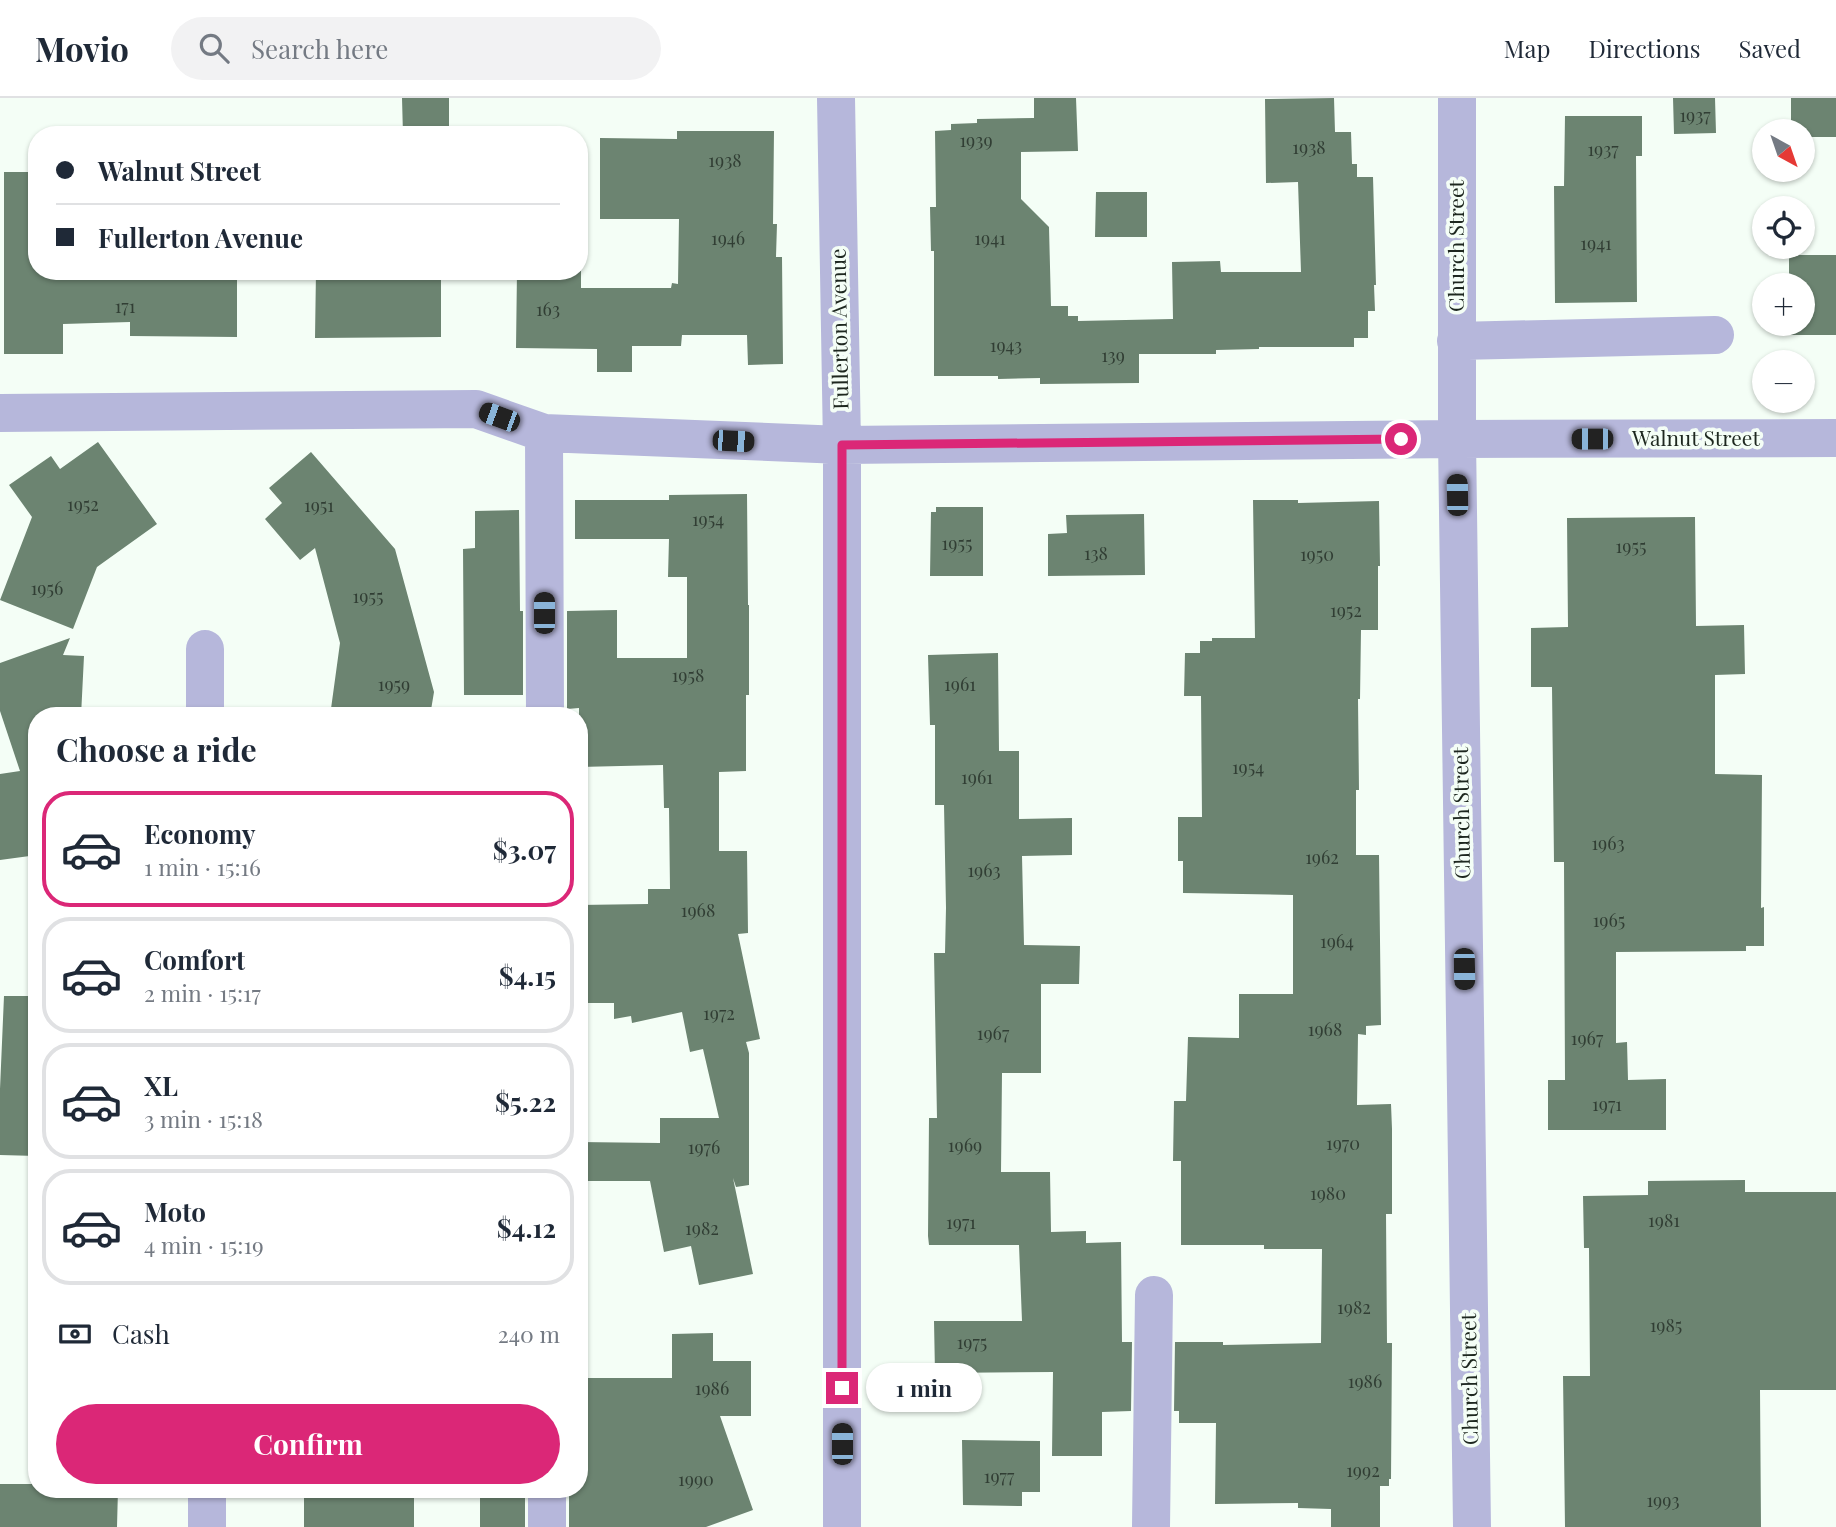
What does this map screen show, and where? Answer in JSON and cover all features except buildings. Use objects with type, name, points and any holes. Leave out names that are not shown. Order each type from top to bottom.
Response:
[{"type":"street","name":"Fullerton Avenue","points":[[836,98],[842,445],[842,1527]]},
{"type":"street","name":"Church Street","points":[[1457,98],[1457,439],[1472,1527]]},
{"type":"street","points":[[1456,341],[1715,335]]},
{"type":"street","name":"Walnut Street","points":[[0,413],[476,409],[544,433],[842,445],[1836,438]]},
{"type":"street","points":[[544,433],[545,707]]},
{"type":"street","points":[[205,649],[205,707]]},
{"type":"street","points":[[1151,1527],[1154,1294]]},
{"type":"street","points":[[207,1498],[207,1527]]},
{"type":"street","points":[[547,1498],[547,1527]]},
{"type":"route","points":[[842,1388],[842,445],[1401,439]]}]
